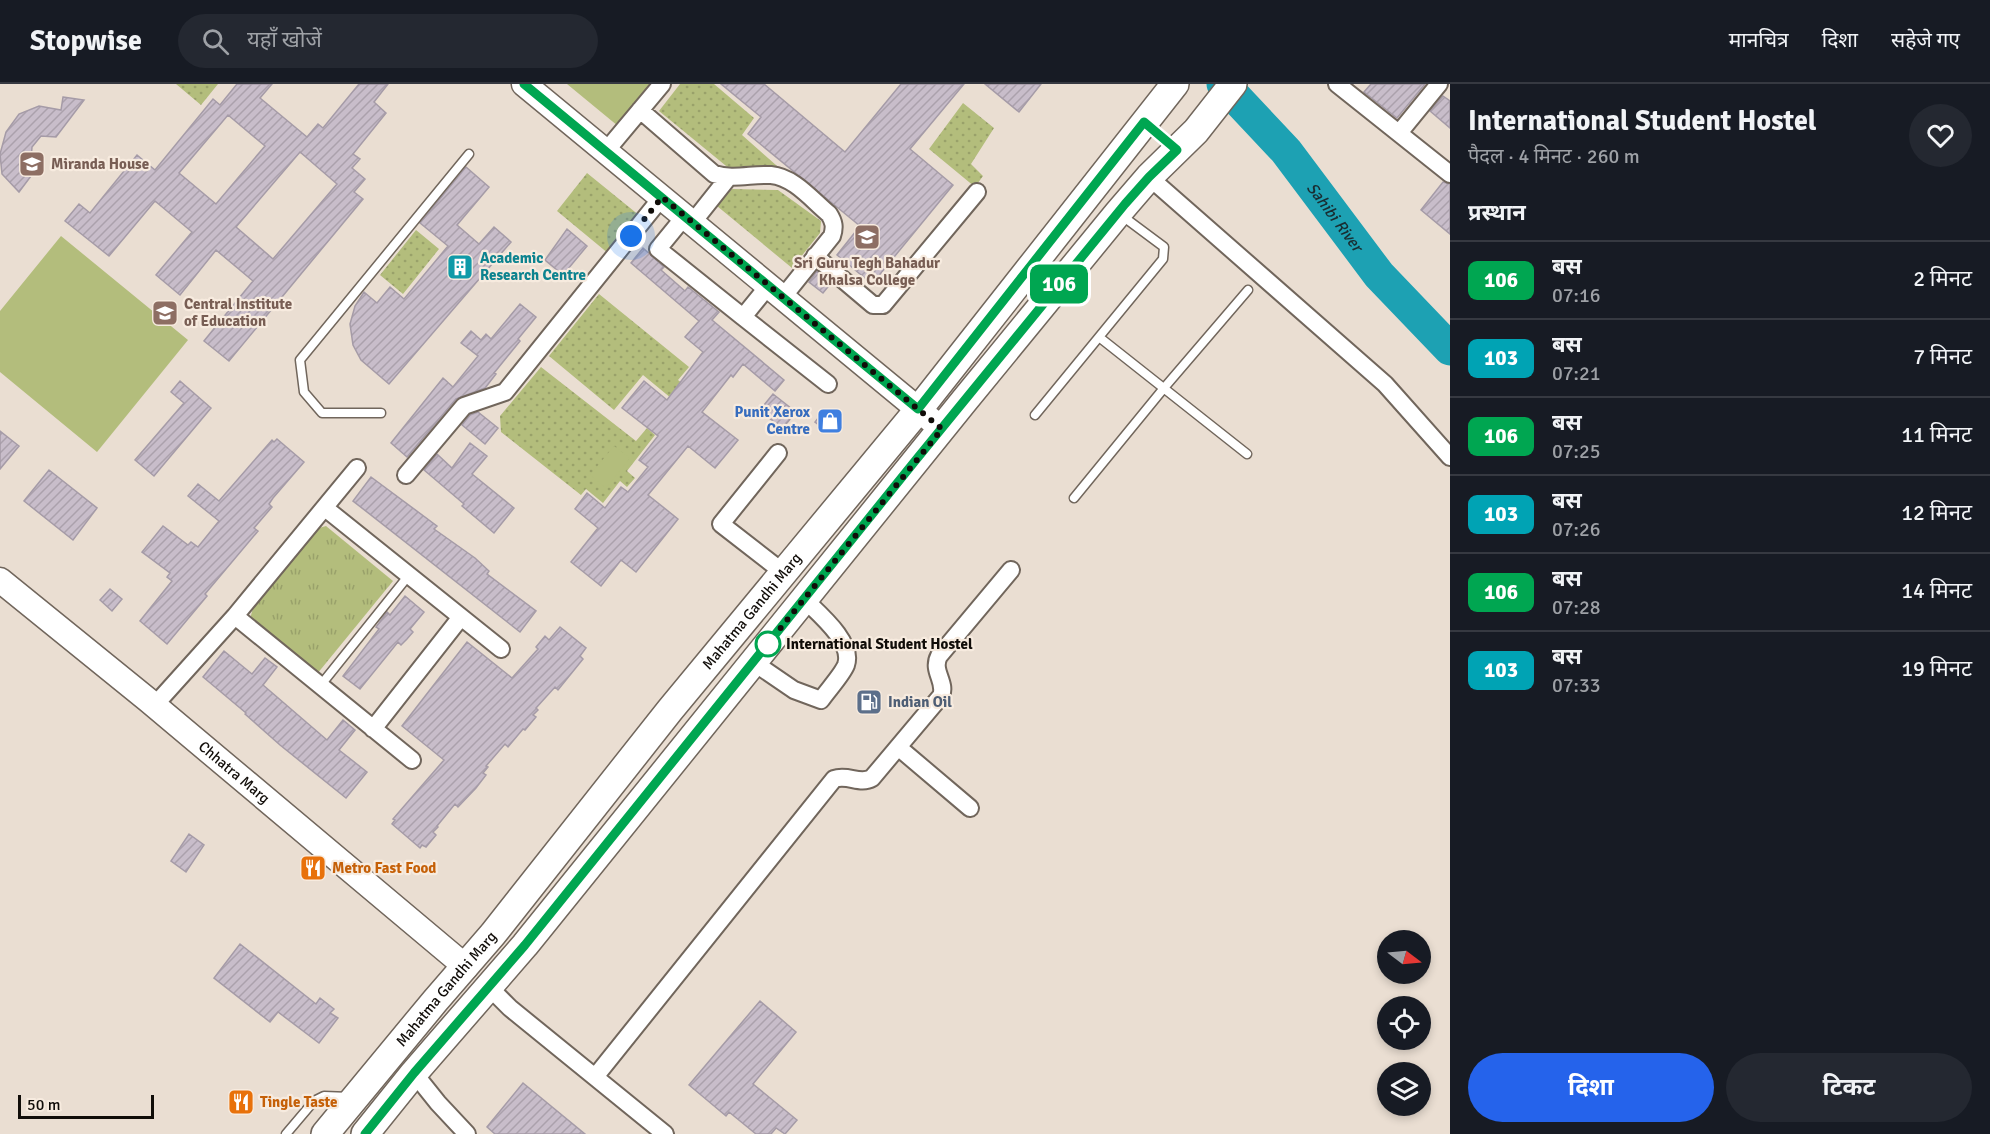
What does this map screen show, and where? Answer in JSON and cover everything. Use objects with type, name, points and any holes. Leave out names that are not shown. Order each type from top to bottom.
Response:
[{"type":"main road","name":"Mahatma Gandhi Marg","points":[[325,1134],[466,967],[670,710],[918,409],[1175,84]]},
{"type":"main road","name":"Mahatma Gandhi Marg","points":[[365,1134],[414,1073],[490,988],[1118,213],[1149,177],[1196,131],[1233,84]]},
{"type":"main road","points":[[1150,115],[1177,150]]},
{"type":"street","points":[[524,84],[942,429]]},
{"type":"street","points":[[606,151],[662,84]]},
{"type":"street","points":[[1337,84],[1358,90],[1399,133],[1450,174]]},
{"type":"street","points":[[1399,133],[1439,84]]},
{"type":"street","points":[[640,110],[714,174],[728,178],[770,175],[786,179],[829,214],[833,221],[835,230],[832,236],[815,256],[743,317]]},
{"type":"street","points":[[1149,177],[1385,384],[1450,457]]},
{"type":"street","points":[[728,178],[658,249],[828,384]]},
{"type":"street","points":[[815,256],[873,304],[884,305],[977,192]]},
{"type":"street","points":[[406,475],[464,406],[506,392],[662,197]]},
{"type":"street","points":[[778,453],[721,524],[784,573]]},
{"type":"street","points":[[154,706],[235,616],[357,468]]},
{"type":"street","points":[[325,508],[501,649]]},
{"type":"street","points":[[595,1077],[834,779],[844,776],[868,780],[943,693],[943,687],[935,668],[939,656],[1011,570]]},
{"type":"street","name":"Chhatra Marg","points":[[0,580],[466,967]]},
{"type":"street","points":[[753,662],[794,690],[821,700],[846,664],[846,650],[838,635],[804,599]]},
{"type":"street","points":[[235,616],[412,760]]},
{"type":"street","points":[[373,729],[461,617]]},
{"type":"street","points":[[898,747],[970,808]]},
{"type":"street","points":[[490,988],[510,1008],[665,1134]]},
{"type":"street","points":[[414,1073],[467,1134]]},
{"type":"lane","points":[[381,413],[322,413],[304,392],[300,360],[469,154]]},
{"type":"lane","points":[[1035,415],[1162,260],[1164,247],[1118,213]]},
{"type":"lane","points":[[1074,498],[1248,290]]},
{"type":"lane","points":[[1099,338],[1247,454]]},
{"type":"lane","points":[[320,686],[409,575]]},
{"type":"lane","points":[[286,1134],[314,1101],[324,1096],[355,1098]]},
{"type":"green space","points":[[176,84],[218,84],[201,105]]},
{"type":"green space","points":[[567,84],[652,84],[618,126]]},
{"type":"green space","points":[[680,84],[714,84],[754,118],[742,135],[785,173],[731,170],[659,111]]},
{"type":"green space","points":[[963,103],[994,128],[971,164],[983,176],[975,187],[929,149]]},
{"type":"green space","points":[[587,173],[640,216],[609,254],[557,211]]},
{"type":"green space","points":[[732,189],[778,190],[821,221],[820,233],[792,268],[717,206]]},
{"type":"green space","points":[[416,230],[439,249],[403,294],[380,275]]},
{"type":"green space","points":[[61,236],[188,340],[97,452],[0,372],[0,311]]},
{"type":"green space","points":[[599,294],[689,367],[678,380],[689,389],[677,403],[643,375],[614,410],[549,356]]},
{"type":"green space","points":[[541,367],[636,441],[647,428],[655,435],[627,471],[635,478],[627,487],[620,481],[603,503],[586,489],[581,495],[501,432],[500,416]]},
{"type":"green space","points":[[614,446],[630,458],[606,488],[590,475]]},
{"type":"green space","points":[[326,526],[393,581],[317,674],[250,619],[253,608],[319,528]]},
{"type":"building","points":[[237,84],[272,84],[260,98],[307,137],[318,124],[323,128],[359,84],[388,84],[374,102],[386,113],[353,154],[360,159],[352,168],[365,179],[354,192],[363,199],[229,361],[204,341],[253,281],[216,250],[180,295],[156,275],[192,232],[155,201],[109,256],[65,221],[79,204],[90,213],[137,155],[155,170],[213,99],[220,105]],"holes":[[[228,115],[265,146],[216,204],[179,173]],[[300,152],[337,184],[273,259],[236,227]]]},
{"type":"building","points":[[721,84],[764,84],[845,152],[901,84],[964,84],[910,149],[953,185],[872,284],[837,255],[860,226],[748,134],[761,117]]},
{"type":"building","points":[[985,84],[1041,84],[1019,112]]},
{"type":"building","points":[[1371,84],[1425,84],[1397,118],[1364,92]]},
{"type":"building","points":[[1443,96],[1450,101],[1450,128],[1430,111]]},
{"type":"building","points":[[63,97],[84,100],[56,137],[41,136],[32,147],[31,160],[37,168],[19,192],[2,174],[0,154],[6,132],[19,114],[39,106],[61,110]]},
{"type":"building","name":"Academic Research Centre","points":[[466,167],[489,187],[457,225],[479,244],[494,227],[511,242],[389,384],[361,360],[353,345],[350,324],[355,306],[364,292],[377,303],[390,287],[404,299],[448,246],[420,223]]},
{"type":"building","points":[[1443,182],[1450,184],[1450,234],[1421,210]]},
{"type":"building","points":[[567,229],[587,246],[563,275],[545,260]]},
{"type":"building","points":[[643,248],[664,267],[661,270],[685,291],[688,287],[719,312],[712,320],[784,380],[775,391],[743,364],[733,377],[731,375],[702,412],[738,440],[715,468],[688,446],[648,495],[678,519],[636,572],[621,560],[601,586],[571,562],[598,528],[575,509],[587,493],[605,508],[621,487],[628,492],[648,467],[639,460],[658,436],[622,408],[644,381],[667,400],[703,352],[685,337],[699,321],[631,263]]},
{"type":"building","points":[[817,271],[831,283],[823,293],[809,282]]},
{"type":"building","points":[[520,304],[536,317],[494,373],[496,374],[485,388],[456,399],[407,457],[391,443],[443,378],[453,387],[478,356],[461,343],[471,331],[481,340],[486,334],[491,339]]},
{"type":"building","points":[[180,381],[211,408],[154,476],[135,460],[184,403],[171,392]]},
{"type":"building","points":[[773,394],[796,412],[782,429],[760,410]]},
{"type":"building","points":[[825,409],[838,419],[828,432],[815,422]]},
{"type":"building","points":[[478,412],[498,428],[485,444],[462,425],[470,415]]},
{"type":"building","points":[[0,431],[19,446],[0,469]]},
{"type":"building","points":[[277,439],[304,462],[269,504],[272,507],[254,528],[258,531],[167,644],[140,621],[172,581],[167,577],[170,573],[142,552],[163,526],[188,545],[191,542],[198,547],[219,521],[188,496],[198,484],[219,501],[272,440],[274,442]]},
{"type":"building","points":[[470,443],[487,456],[472,474],[514,508],[494,533],[424,470],[437,454],[452,468]]},
{"type":"building","points":[[49,470],[97,508],[73,540],[24,501]]},
{"type":"building","points":[[371,477],[437,526],[434,529],[475,558],[489,571],[487,574],[536,611],[520,632],[353,501]]},
{"type":"building","points":[[110,589],[122,599],[112,611],[100,600]]},
{"type":"building","points":[[405,596],[424,612],[410,629],[413,632],[401,645],[398,642],[360,689],[343,676],[379,629],[376,627],[387,612],[390,615]]},
{"type":"building","points":[[560,627],[586,648],[580,656],[583,659],[558,690],[555,687],[536,708],[538,710],[533,715],[536,717],[525,730],[523,729],[508,747],[505,744],[486,766],[488,767],[483,773],[486,775],[458,807],[455,804],[437,826],[433,832],[436,835],[426,847],[422,845],[420,848],[392,824],[395,820],[393,819],[444,760],[402,726],[467,642],[512,678],[538,649],[536,647],[545,636],[549,640]]},
{"type":"building","points":[[224,651],[252,674],[265,658],[277,667],[263,685],[327,740],[343,720],[355,730],[339,750],[367,772],[346,798],[280,745],[203,677]]},
{"type":"building","points":[[189,834],[204,845],[186,872],[171,861]]},
{"type":"building","points":[[240,944],[316,1004],[320,998],[334,1009],[330,1013],[338,1018],[319,1043],[278,1012],[270,1022],[214,978]]},
{"type":"building","points":[[760,1001],[796,1032],[753,1084],[797,1120],[785,1134],[776,1128],[771,1134],[756,1134],[729,1112],[726,1116],[689,1085]]},
{"type":"building","points":[[523,1083],[585,1134],[495,1134],[487,1127]]},
{"type":"waterway","name":"Sahibi River","points":[[1223,84],[1286,151],[1379,275],[1450,349]]},
{"type":"bus line","name":"106","points":[[365,1134],[414,1073],[490,988],[1125,204],[1177,150],[1144,122],[918,409],[524,84]]},
{"type":"place","name":"Miranda House","points":[[32,164]]},
{"type":"place","name":"Sri Guru Tegh Bahadur Khalsa College","points":[[867,237]]},
{"type":"place","name":"Academic Research Centre","points":[[460,267]]},
{"type":"place","name":"Central Institute of Education","points":[[165,313]]},
{"type":"place","name":"Punit Xerox Centre","points":[[830,421]]},
{"type":"place","name":"International Student Hostel","points":[[768,644]]},
{"type":"place","name":"Indian Oil","points":[[869,702]]},
{"type":"place","name":"Metro Fast Food","points":[[313,868]]},
{"type":"place","name":"Tingle Taste","points":[[241,1102]]},
{"type":"route","points":[[631,236],[662,197],[942,429],[766,646],[768,644]]}]
